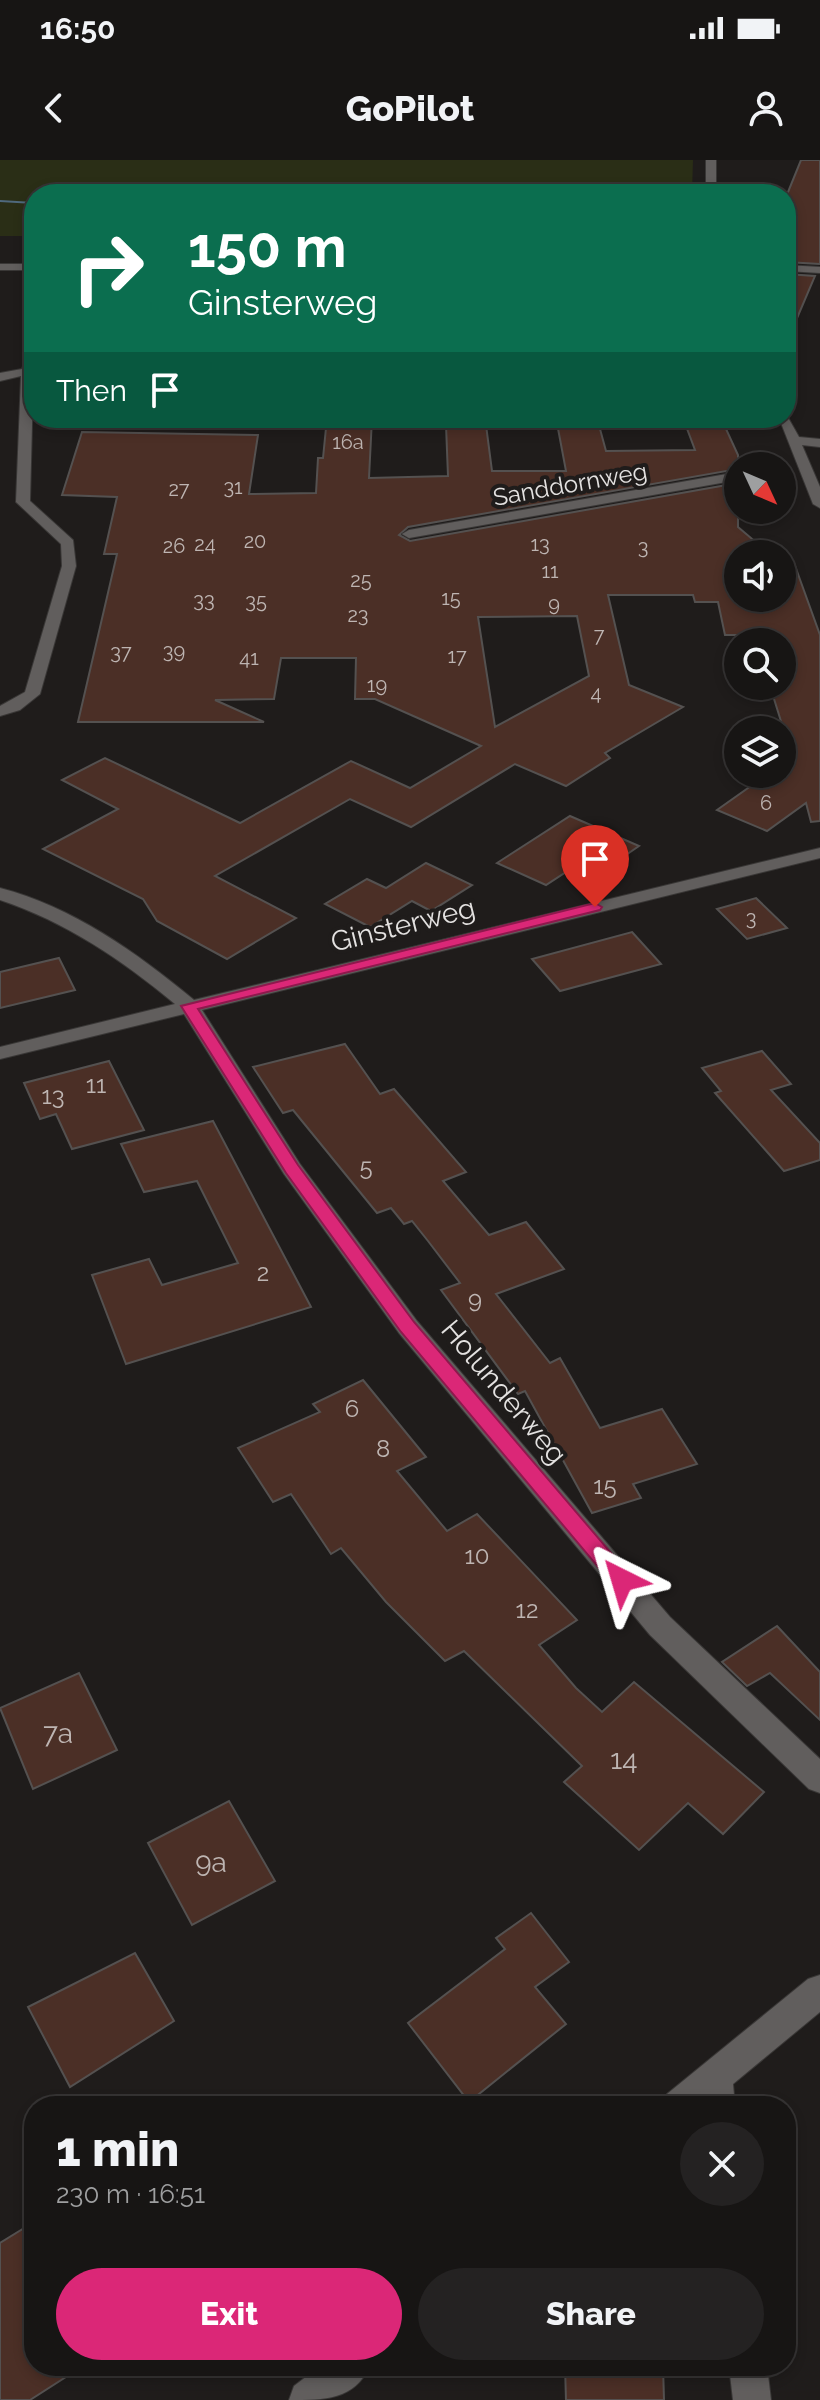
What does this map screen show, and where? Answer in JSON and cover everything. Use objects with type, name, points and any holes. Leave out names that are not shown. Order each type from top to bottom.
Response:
[{"type":"street","points":[[711,160],[711,184]]},
{"type":"street","points":[[0,267],[24,267]]},
{"type":"street","points":[[796,269],[820,270]]},
{"type":"street","points":[[0,377],[24,372]]},
{"type":"street","points":[[0,711],[14,707],[32,694],[69,566],[68,543],[23,502],[28,428]]},
{"type":"street","points":[[789,428],[798,465],[820,504]]},
{"type":"street","points":[[794,440],[820,443]]},
{"type":"street","name":"Sanddornweg","points":[[409,534],[724,478]]},
{"type":"street","name":"Ginsterweg","points":[[0,1053],[820,853]]},
{"type":"street","name":"Holunderweg","points":[[0,894],[37,906],[84,929],[152,975],[189,1006],[292,1169],[408,1327],[660,1626],[820,1779]]},
{"type":"street","points":[[717,2092],[820,1991]]},
{"type":"street","points":[[308,2400],[338,2376]]},
{"type":"street","points":[[749,2376],[752,2400]]},
{"type":"green space","points":[[0,160],[693,160],[692,184],[24,184],[24,236],[0,236]]},
{"type":"building","points":[[801,160],[820,160],[820,264],[796,263],[796,184],[791,184]]},
{"type":"building","points":[[796,275],[815,276],[796,321]]},
{"type":"building","points":[[326,428],[372,428],[369,478],[448,476],[446,428],[486,428],[492,471],[566,471],[558,428],[600,428],[606,451],[695,450],[687,428],[726,428],[737,452],[724,452],[724,471],[408,527],[399,535],[410,541],[724,485],[724,524],[738,524],[753,540],[724,540],[724,612],[796,612],[796,569],[820,635],[820,821],[811,822],[806,803],[767,831],[717,810],[748,788],[796,788],[796,716],[779,716],[774,700],[796,700],[796,628],[724,630],[718,602],[695,602],[693,595],[608,595],[629,685],[683,707],[605,753],[610,758],[566,786],[515,764],[411,827],[350,799],[215,876],[296,918],[227,959],[157,921],[143,899],[43,849],[118,809],[62,780],[105,758],[240,823],[351,761],[410,788],[481,746],[375,699],[355,699],[356,658],[281,658],[274,699],[215,700],[264,722],[78,722],[117,554],[104,554],[117,497],[62,495],[82,432],[258,435],[249,494],[316,493],[318,458],[323,458]],"holes":[[[577,616],[589,676],[495,727],[478,617]]]},
{"type":"building","points":[[570,816],[639,846],[604,870],[583,861],[546,885],[497,863]]},
{"type":"building","points":[[426,863],[472,885],[431,911],[412,901],[370,927],[325,904],[367,879],[386,888]]},
{"type":"building","points":[[756,898],[787,928],[747,939],[717,909]]},
{"type":"building","points":[[632,932],[661,964],[560,991],[532,959]]},
{"type":"building","points":[[59,958],[75,990],[0,1008],[0,972]]},
{"type":"building","points":[[345,1044],[380,1094],[394,1089],[466,1172],[443,1181],[489,1235],[526,1222],[564,1269],[496,1294],[550,1363],[560,1358],[600,1428],[662,1409],[697,1464],[633,1484],[641,1498],[592,1513],[525,1391],[518,1394],[441,1290],[460,1283],[412,1221],[404,1224],[391,1208],[377,1213],[293,1110],[283,1113],[253,1067]]},
{"type":"building","points":[[762,1051],[791,1084],[771,1090],[820,1143],[820,1160],[784,1171],[715,1093],[721,1091],[702,1068]]},
{"type":"building","points":[[109,1061],[144,1130],[72,1149],[56,1114],[40,1119],[24,1083]]},
{"type":"building","points":[[213,1121],[311,1307],[126,1364],[92,1275],[149,1259],[162,1285],[238,1263],[197,1181],[144,1192],[121,1144]]},
{"type":"building","points":[[363,1380],[426,1457],[397,1471],[447,1531],[477,1514],[577,1620],[539,1645],[576,1688],[602,1712],[634,1682],[764,1792],[723,1834],[688,1803],[639,1850],[564,1782],[582,1766],[464,1651],[445,1661],[386,1602],[341,1548],[331,1554],[291,1494],[273,1502],[238,1448],[320,1412],[313,1404]]},
{"type":"building","points":[[777,1626],[820,1672],[820,1720],[770,1673],[747,1686],[722,1662]]},
{"type":"building","points":[[79,1673],[117,1750],[33,1789],[0,1708]]},
{"type":"building","points":[[229,1801],[275,1881],[192,1925],[148,1843]]},
{"type":"building","points":[[531,1913],[569,1962],[535,1987],[566,2024],[476,2096],[464,2096],[408,2023],[505,1949],[496,1938]]},
{"type":"building","points":[[135,1953],[174,2021],[70,2087],[28,2007]]},
{"type":"building","points":[[24,2228],[24,2376],[67,2376],[30,2400],[0,2400],[0,2243]]},
{"type":"building","points":[[565,2376],[663,2376],[664,2400],[566,2400]]},
{"type":"waterway","points":[[0,201],[24,202]]},
{"type":"route","points":[[595,907],[189,1006],[292,1169],[408,1327],[622,1580]]}]
